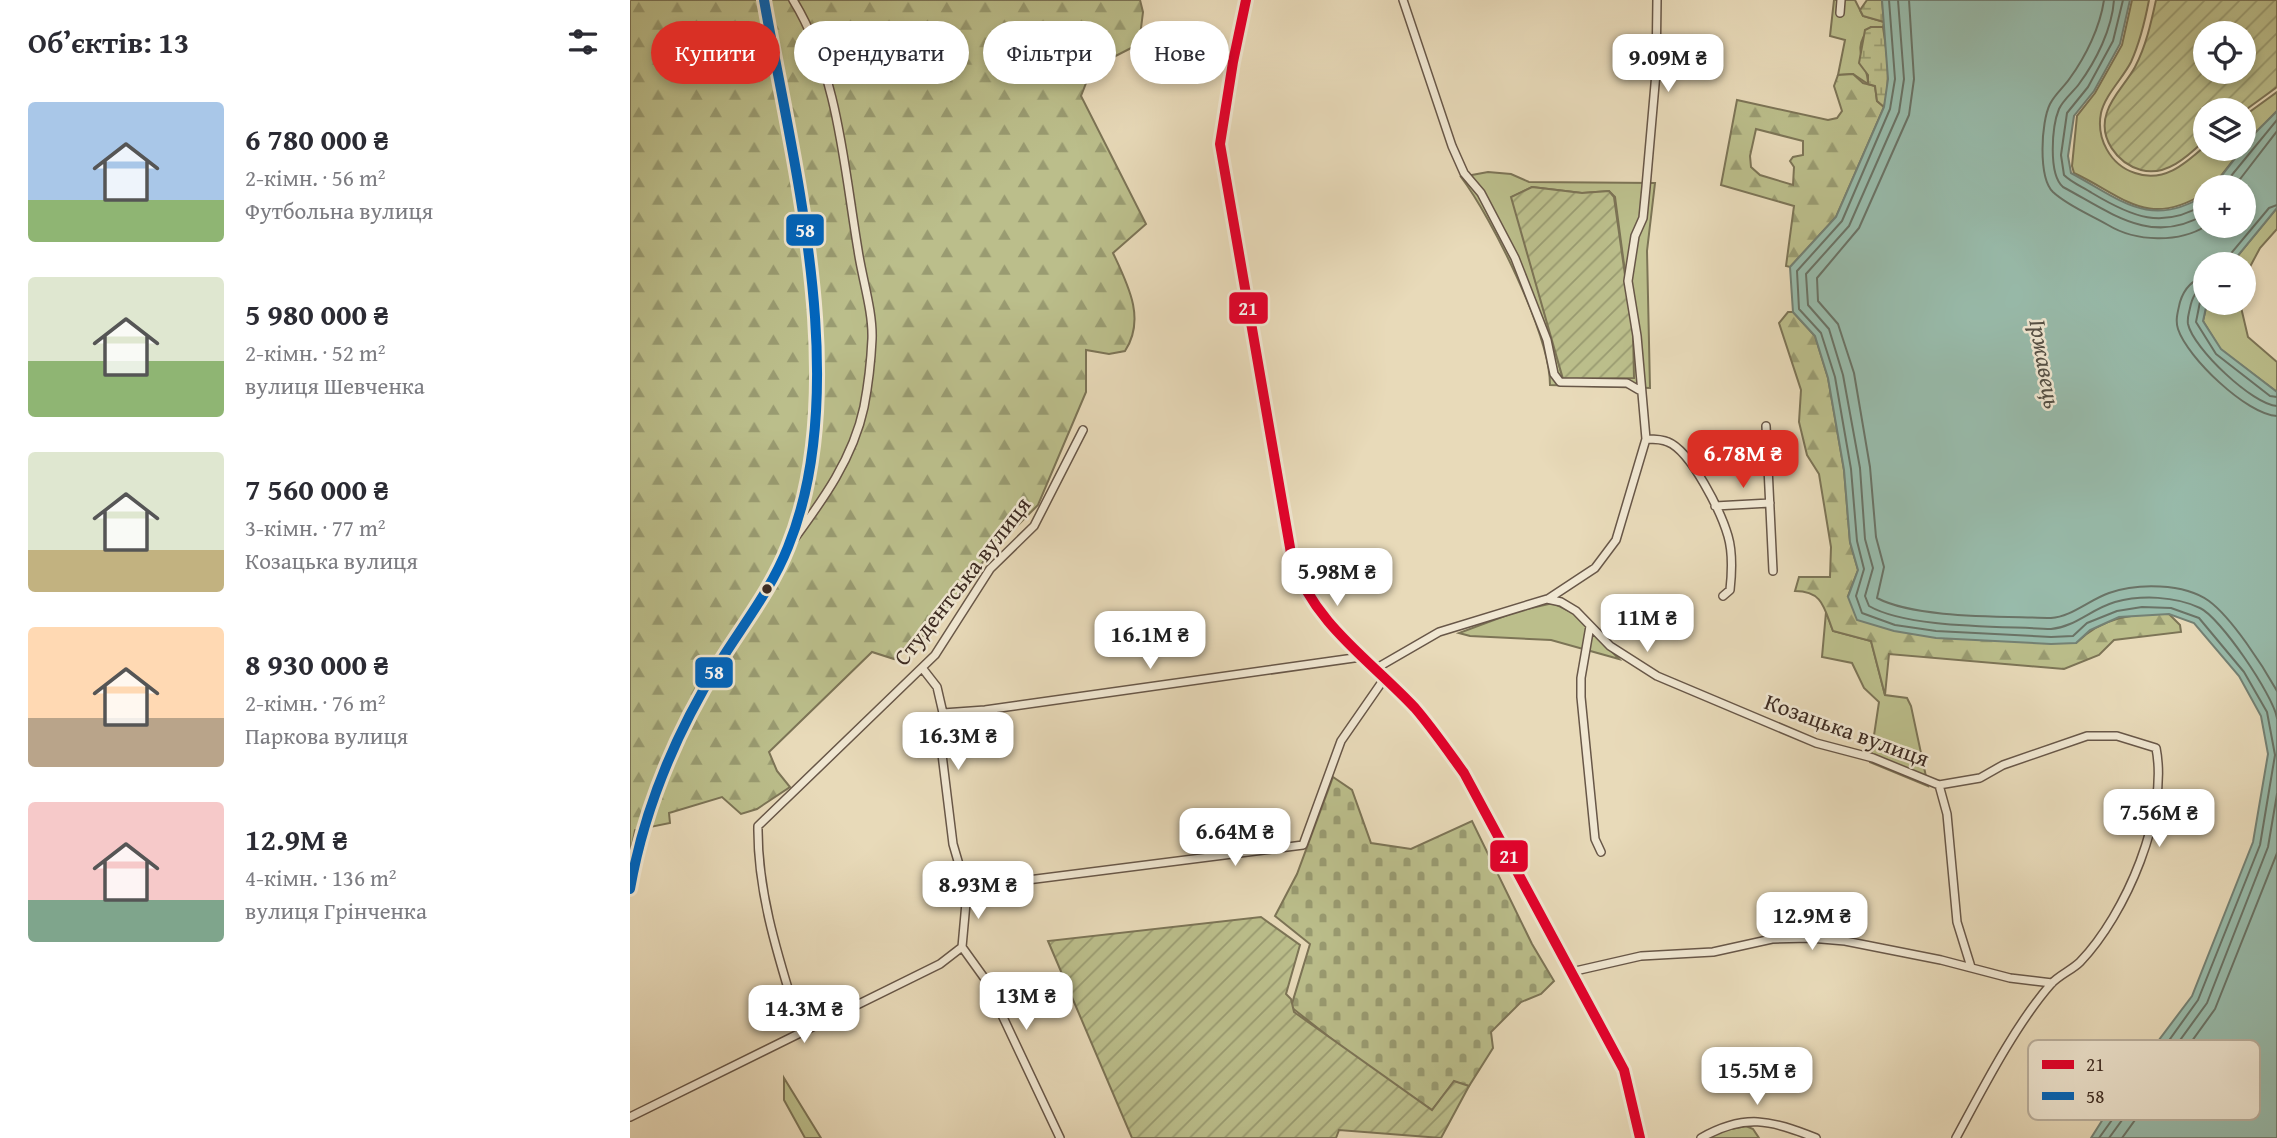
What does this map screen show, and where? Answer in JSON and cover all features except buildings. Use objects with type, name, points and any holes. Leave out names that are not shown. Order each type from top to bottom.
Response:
[{"type":"main road","points":[[630,890],[642,832],[668,760],[717,667],[763,596],[789,547],[811,460],[817,413],[817,339],[805,236],[764,0]]},
{"type":"street","points":[[789,547],[831,489],[848,451],[863,409],[872,337],[838,128],[825,74],[805,21],[793,0]]},
{"type":"street","points":[[1246,0],[1220,144],[1223,172],[1251,310],[1292,559],[1308,597],[1361,657],[1438,735],[1464,774],[1624,1070],[1640,1138]]},
{"type":"street","points":[[1403,0],[1452,146],[1464,173],[1481,192],[1515,258],[1546,340],[1554,374],[1560,382],[1627,383],[1639,390]]},
{"type":"street","points":[[1375,669],[1439,632],[1547,599],[1594,568],[1616,540],[1646,439],[1639,390],[1637,336],[1628,281],[1645,197],[1656,73],[1657,0]]},
{"type":"street","points":[[1840,0],[1840,13]]},
{"type":"street","points":[[1766,426],[1773,571]]},
{"type":"street","name":"Студентська вулиця","points":[[801,1031],[776,950],[765,899],[758,826],[923,669],[990,569],[1034,526],[1083,430]]},
{"type":"street","points":[[1646,439],[1667,441],[1681,451],[1715,506],[1728,536],[1731,556],[1730,590],[1723,596]]},
{"type":"street","points":[[1715,506],[1770,503]]},
{"type":"street","name":"Козацька вулиця","points":[[1547,599],[1561,602],[1576,611],[1628,660],[1657,676],[1816,743],[1873,758],[1939,785],[1980,778],[2003,765],[2087,736],[2117,736],[2156,748],[2160,769],[2159,795],[2145,845],[2117,911],[2080,962],[2052,983],[1992,1073],[1956,1138]]},
{"type":"street","points":[[1590,626],[1581,678],[1581,697],[1595,839],[1601,852]]},
{"type":"street","points":[[943,713],[985,710],[1361,657]]},
{"type":"street","points":[[923,669],[937,687],[943,713],[941,746],[953,844],[967,892],[962,947],[985,979],[1060,1138]]},
{"type":"street","points":[[967,892],[1004,883],[1303,845],[1341,741],[1384,679]]},
{"type":"street","points":[[1939,785],[1947,814],[1957,922],[1971,967]]},
{"type":"street","points":[[1571,972],[1642,956],[1713,952],[1772,939],[1810,938],[1845,941],[1971,967],[2010,978],[2052,983]]},
{"type":"street","points":[[630,1117],[940,964],[962,947]]},
{"type":"street","points":[[1701,1138],[1720,1127],[1742,1121],[1779,1124],[1816,1138]]},
{"type":"green space","points":[[630,0],[1140,0],[1142,21],[1130,21],[1130,49],[1116,56],[1116,21],[983,21],[983,84],[1086,84],[1081,96],[1146,224],[1113,253],[1132,302],[1134,327],[1131,339],[1125,351],[1109,354],[1086,350],[1086,392],[1038,505],[988,555],[933,632],[911,641],[894,659],[872,652],[769,752],[777,771],[790,787],[757,809],[741,814],[722,797],[669,813],[670,823],[635,830],[630,856]]},
{"type":"green space","points":[[1834,0],[1855,0],[1863,16],[1884,22],[1883,27],[1871,27],[1861,43],[1861,56],[1868,84],[1853,74],[1838,75],[1845,40],[1830,36]]},
{"type":"green space","points":[[1867,0],[1882,0],[1884,22],[1863,16],[1860,10]]},
{"type":"green space","points":[[2132,0],[2149,0],[2131,62],[2106,100],[2101,113],[2103,141],[2118,164],[2135,173],[2155,176],[2181,166],[2193,156],[2193,161],[2233,161],[2221,175],[2193,175],[2193,199],[2185,203],[2152,209],[2137,206],[2074,173],[2072,166],[2077,116],[2095,93],[2122,45]]},
{"type":"green space","points":[[2156,0],[2277,0],[2277,87],[2256,102],[2256,98],[2193,98],[2193,150],[2176,164],[2159,171],[2132,167],[2117,155],[2107,140],[2105,122],[2112,100],[2132,73],[2148,34]]},
{"type":"green space","points":[[1883,27],[1888,77],[1884,107],[1877,101],[1875,86],[1868,84],[1868,75],[1859,63],[1865,30]]},
{"type":"green space","points":[[1853,74],[1863,83],[1875,86],[1877,101],[1884,107],[1836,217],[1790,267],[1786,266],[1794,206],[1721,185],[1737,100],[1828,120],[1837,118],[1842,111],[1834,86],[1838,75]],"holes":[[[1756,129],[1803,141],[1803,155],[1793,157],[1790,161],[1794,167],[1793,185],[1760,175],[1751,167],[1750,156]]]},
{"type":"green space","points":[[2277,92],[2277,111],[2256,133],[2256,107]]},
{"type":"green space","points":[[1488,172],[1511,174],[1529,182],[1655,183],[1647,251],[1650,388],[1550,385],[1547,363],[1530,308],[1503,248],[1461,177]],"holes":[[[1532,187],[1582,193],[1609,191],[1615,197],[1633,332],[1563,379],[1512,197]]]},
{"type":"green space","points":[[1532,187],[1582,193],[1609,191],[1614,197],[1633,332],[1634,378],[1563,379],[1511,197]]},
{"type":"green space","points":[[2277,208],[2277,229],[2256,256],[2256,252],[2241,252],[2252,238],[2256,238],[2256,234]]},
{"type":"green space","points":[[1788,312],[1793,312],[1815,336],[1828,378],[1844,470],[1850,542],[1858,570],[1848,596],[2076,643],[2108,622],[2143,614],[2169,614],[2180,625],[2181,632],[2114,640],[2099,655],[2064,669],[1889,654],[1885,695],[1871,641],[1833,631],[1821,602],[1811,594],[1795,591],[1799,577],[1830,577],[1831,547],[1819,474],[1807,455],[1799,422],[1801,390],[1779,323]]},
{"type":"green space","points":[[2204,315],[2243,315],[2248,337],[2277,362],[2277,392],[2220,349],[2203,321]]},
{"type":"green space","points":[[1553,603],[1577,615],[1619,659],[1551,640],[1470,636],[1459,633],[1518,611]]},
{"type":"green space","points":[[1826,612],[1833,631],[1871,641],[1885,695],[1907,698],[1928,786],[1870,762],[1879,702],[1864,688],[1852,663],[1822,657]]},
{"type":"green space","points":[[1333,777],[1352,790],[1371,843],[1411,849],[1472,821],[1532,944],[1554,981],[1541,994],[1521,1002],[1491,1032],[1493,1048],[1469,1086],[1454,1082],[1432,1110],[1362,1063],[1291,1007],[1310,944],[1275,916],[1297,874]]},
{"type":"green space","points":[[1261,917],[1300,945],[1286,994],[1291,999],[1294,1012],[1432,1110],[1454,1081],[1469,1086],[1441,1138],[1339,1130],[1336,1138],[1132,1138],[1048,941]]},
{"type":"green space","points":[[784,1078],[821,1138],[805,1138],[784,1100]]},
{"type":"green space","points":[[1746,1126],[1753,1129],[1759,1138],[1708,1138],[1721,1131]]},
{"type":"water","name":"Іржавець","points":[[1882,0],[2130,0],[2120,44],[2094,91],[2074,116],[2068,156],[2071,173],[2136,207],[2168,210],[2193,201],[2193,238],[2252,238],[2241,252],[2193,252],[2193,315],[2204,315],[2203,321],[2221,349],[2277,392],[2277,1138],[2091,1138],[2102,1120],[2260,1120],[2260,1040],[2159,1040],[2192,996],[2253,842],[2268,754],[2261,716],[2239,676],[2194,623],[2169,614],[2119,617],[2090,630],[2076,643],[1936,638],[1894,631],[1857,620],[1848,597],[1858,570],[1850,542],[1844,470],[1828,378],[1815,336],[1793,312],[1790,267],[1836,217],[1884,107],[1888,79]]},
{"type":"water","points":[[2277,111],[2277,208],[2256,234],[2256,175],[2222,175],[2233,161],[2256,161],[2256,132]]},
{"type":"transit line","name":"58","points":[[630,889],[644,830],[663,773],[702,691],[765,593],[781,563],[807,485],[816,418],[817,347],[811,275],[789,132],[764,0]]},
{"type":"transit line","name":"21","points":[[1246,0],[1220,144],[1292,559],[1314,603],[1329,622],[1415,708],[1464,773],[1624,1070],[1640,1138]]}]
